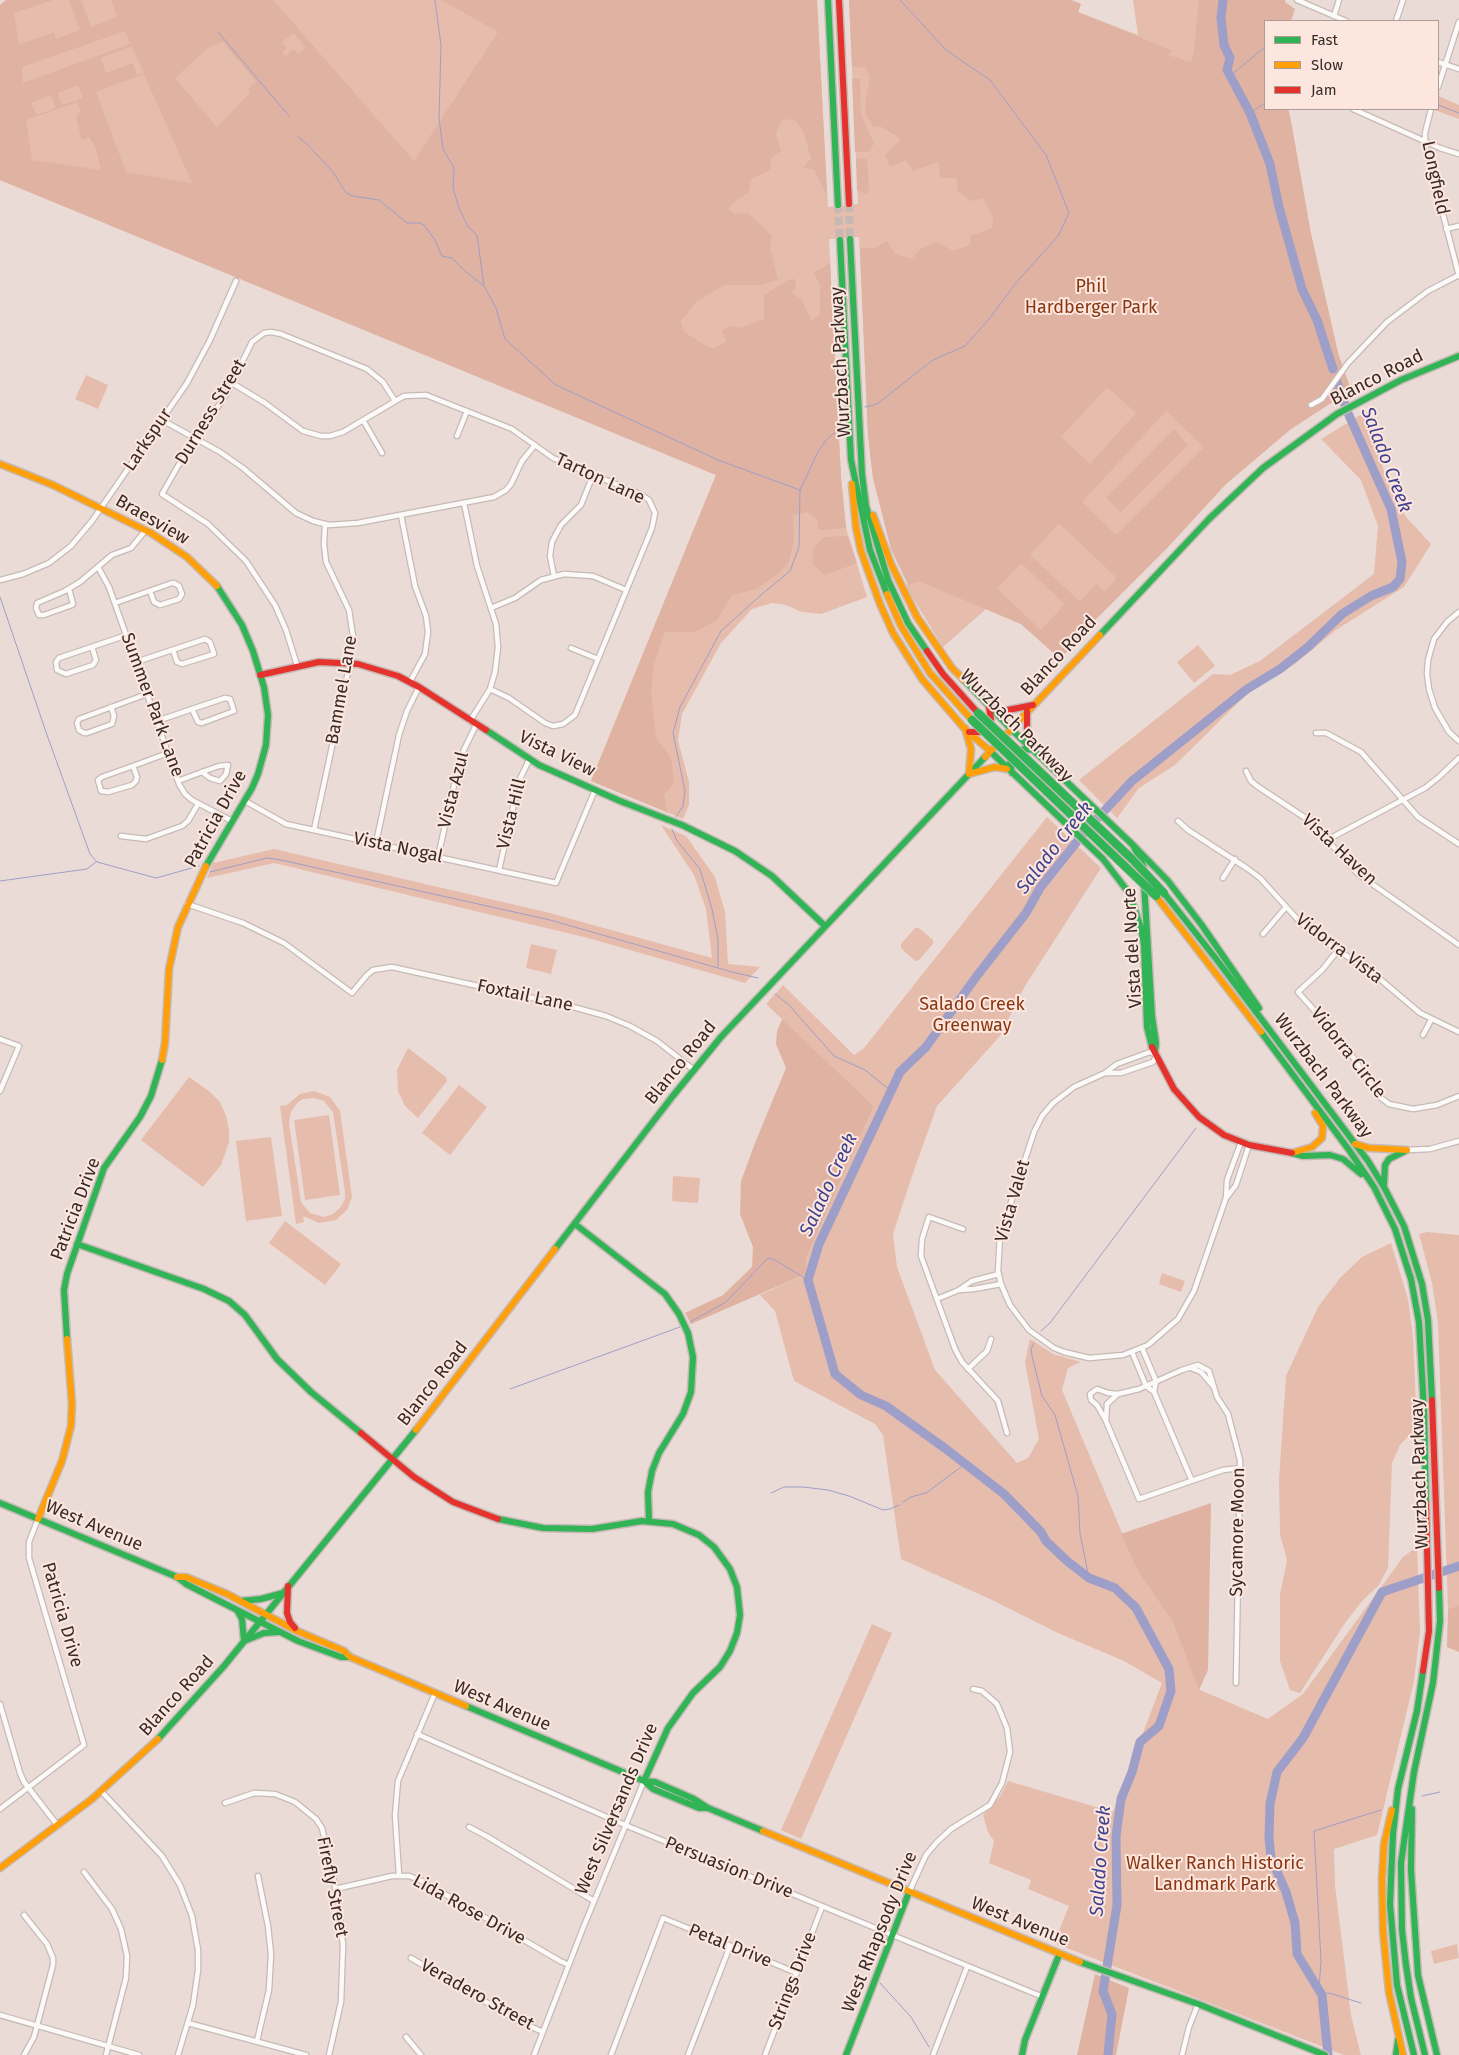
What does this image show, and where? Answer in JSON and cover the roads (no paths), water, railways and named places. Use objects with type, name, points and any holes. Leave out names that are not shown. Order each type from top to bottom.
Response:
[{"type":"main road","points":[[828,0],[838,205]]},
{"type":"main road","points":[[839,0],[849,204]]},
{"type":"main road","name":"Wurzbach Parkway","points":[[850,239],[862,474],[866,506],[888,580],[908,623],[943,674],[978,713],[1133,860],[1164,893],[1355,1144],[1384,1187],[1407,1236],[1422,1284],[1428,1320],[1440,1594],[1437,1656],[1404,1833],[1401,1863],[1402,1930],[1411,1998],[1425,2055]]},
{"type":"main road","name":"Wurzbach Parkway","points":[[840,240],[851,460],[862,519],[879,578],[901,626],[930,673],[952,700],[1156,896],[1260,1030],[1349,1150],[1374,1187],[1399,1239],[1411,1279],[1419,1322],[1424,1410],[1429,1599],[1429,1630],[1422,1688],[1398,1789],[1391,1862],[1390,1904],[1393,1953],[1397,1985],[1414,2055]]},
{"type":"main road","name":"Blanco Road","points":[[0,1868],[58,1826],[101,1791],[166,1732],[244,1641],[392,1459],[721,1037],[824,925],[1234,494],[1263,468],[1304,436],[1337,414],[1425,369],[1459,356]]},
{"type":"main road","name":"Vista del Norte","points":[[851,460],[852,496],[856,527],[867,571],[893,633],[917,673],[942,704],[967,730],[1103,859],[1122,881],[1129,893],[1141,928],[1146,965],[1147,1028],[1151,1044],[1166,1077],[1190,1109],[1210,1126],[1249,1145],[1303,1156],[1330,1155],[1343,1158],[1374,1187]]},
{"type":"main road","name":"Braesview","points":[[0,464],[53,485],[101,508],[170,544],[187,557],[218,588],[242,625],[260,675]]},
{"type":"main road","name":"Wurzbach Parkway","points":[[862,474],[894,572],[917,618],[952,668],[1011,729],[1133,845]]},
{"type":"main road","name":"Vista View","points":[[260,675],[319,662],[350,663],[382,670],[410,682],[529,760],[559,775],[682,825],[735,850],[772,876],[824,925]]},
{"type":"main road","name":"Patricia Drive","points":[[38,1519],[62,1461],[71,1426],[72,1404],[64,1290],[67,1274],[104,1168],[140,1117],[157,1080],[165,1043],[171,956],[178,927],[205,867],[245,801],[258,774],[266,745],[268,715],[260,675]]},
{"type":"main road","points":[[989,707],[1003,711],[1030,708],[1027,733],[1034,750],[1018,752],[1010,763],[1010,771],[995,767],[969,774],[971,749],[967,730],[977,733],[988,727],[991,719],[989,707]]},
{"type":"main road","points":[[1133,845],[1168,880],[1202,924],[1246,988],[1282,1046]]},
{"type":"main road","name":"Vista del Norte","points":[[1133,845],[1143,865],[1156,1053]]},
{"type":"main road","points":[[1260,1030],[1274,1055],[1322,1126],[1323,1135],[1318,1143],[1292,1153]]},
{"type":"main road","points":[[1355,1144],[1370,1148],[1407,1150]]},
{"type":"main road","points":[[1384,1187],[1385,1165],[1396,1154],[1407,1150]]},
{"type":"main road","points":[[575,1224],[664,1294],[679,1314],[688,1333],[693,1363],[691,1392],[684,1414],[659,1452],[652,1471],[648,1492],[649,1521]]},
{"type":"main road","name":"West Silversands Drive","points":[[77,1244],[204,1288],[229,1301],[245,1315],[265,1345],[287,1371],[392,1459],[427,1486],[453,1502],[496,1519],[543,1528],[572,1530],[649,1521],[666,1522],[682,1526],[699,1535],[714,1547],[725,1561],[734,1578],[740,1615],[737,1634],[730,1651],[720,1667],[693,1693],[675,1717],[658,1747],[644,1781]]},
{"type":"main road","name":"West Avenue","points":[[0,1503],[177,1577],[186,1584],[237,1604],[262,1618],[344,1651],[350,1657],[644,1781],[655,1782],[694,1799],[708,1808],[1059,1955],[1198,2004],[1325,2055]]},
{"type":"main road","points":[[279,1632],[264,1634],[244,1641],[242,1619],[237,1604],[260,1599],[286,1589],[287,1613],[290,1622],[297,1631]]},
{"type":"main road","name":"West Avenue","points":[[262,1618],[279,1632],[341,1657],[350,1657]]},
{"type":"main road","points":[[1398,1789],[1384,1844],[1382,1880],[1385,1955],[1389,1992],[1403,2055]]},
{"type":"main road","points":[[1412,1790],[1412,1870],[1418,1975],[1437,2055]]},
{"type":"main road","name":"West Rhapsody Drive","points":[[846,2055],[909,1892]]},
{"type":"main road","points":[[1022,2055],[1059,1955]]},
{"type":"main road","points":[[1396,2055],[1398,2036]]},
{"type":"street","points":[[1297,0],[1344,20]]},
{"type":"street","points":[[1334,16],[1339,0]]},
{"type":"street","points":[[1396,20],[1403,0]]},
{"type":"street","points":[[1439,85],[1459,22]]},
{"type":"street","points":[[1439,62],[1459,69]]},
{"type":"street","points":[[1354,110],[1440,148],[1459,154]]},
{"type":"street","name":"Longfield","points":[[1431,110],[1425,140],[1428,162],[1459,275]]},
{"type":"street","points":[[1446,229],[1459,226]]},
{"type":"street","points":[[1311,405],[1322,399],[1348,363],[1386,322],[1428,291],[1459,275]]},
{"type":"street","name":"Larkspur","points":[[0,580],[36,569],[60,555],[81,536],[187,383],[210,340],[236,281]]},
{"type":"street","name":"Durness Street","points":[[297,666],[286,630],[275,606],[246,561],[208,524],[162,494],[232,383],[252,342],[264,333],[281,334],[367,369],[383,382],[395,401]]},
{"type":"street","name":"Tarton Lane","points":[[232,383],[265,403],[303,431],[325,436],[339,434],[408,395],[426,395],[512,429],[553,458],[642,494],[649,500],[653,506],[654,520],[598,659],[574,715],[569,721],[558,726],[545,723],[522,705],[490,689]]},
{"type":"street","points":[[457,436],[467,411]]},
{"type":"street","points":[[162,420],[220,452],[244,468],[296,513],[325,524],[348,525],[494,497],[506,490],[513,481],[522,461],[535,445]]},
{"type":"street","points":[[363,420],[382,452]]},
{"type":"street","points":[[554,576],[550,556],[552,542],[561,525],[581,504],[593,475]]},
{"type":"street","name":"Vista Azul","points":[[438,857],[460,758],[473,723],[490,689],[495,672],[498,648],[496,624],[477,566],[464,503]]},
{"type":"street","points":[[401,515],[415,586],[426,616],[428,632],[425,654],[410,682]]},
{"type":"street","name":"Bammel Lane","points":[[314,830],[350,663],[353,636],[351,618],[346,603],[326,562],[324,544],[325,524]]},
{"type":"street","points":[[68,589],[74,604],[39,615],[36,608],[38,603],[68,589],[112,555],[135,546],[145,531]]},
{"type":"street","name":"Summer Park Lane","points":[[98,566],[106,579],[168,753],[185,794],[198,804],[232,821]]},
{"type":"street","points":[[492,608],[515,598],[535,584],[564,574],[586,575],[626,590]]},
{"type":"street","points":[[115,603],[150,591],[174,583],[180,586],[182,594],[179,598],[160,605],[154,602],[150,591]]},
{"type":"street","points":[[1459,612],[1442,627],[1434,639],[1428,660],[1427,674],[1435,708],[1445,726],[1459,741]]},
{"type":"street","points":[[92,647],[96,660],[93,665],[66,674],[57,670],[56,662],[59,658],[127,635]]},
{"type":"street","points":[[136,662],[173,650],[208,640],[214,654],[182,664],[177,662],[173,650]]},
{"type":"street","points":[[572,648],[598,659]]},
{"type":"street","points":[[376,843],[401,729],[407,711],[419,687]]},
{"type":"street","points":[[112,707],[114,716],[112,724],[84,733],[79,730],[77,723],[79,719],[147,694]]},
{"type":"street","points":[[157,721],[192,709],[228,698],[234,711],[202,723],[198,722],[192,709]]},
{"type":"street","points":[[1316,733],[1326,733],[1361,752],[1424,822],[1459,844]]},
{"type":"street","points":[[133,766],[137,777],[136,781],[108,792],[101,791],[98,783],[99,779],[133,766],[168,753]]},
{"type":"street","points":[[1327,840],[1403,800],[1432,782],[1459,758]]},
{"type":"street","name":"Vista Hill","points":[[499,870],[519,781],[529,760]]},
{"type":"street","points":[[178,780],[219,766],[228,766],[226,774],[220,782],[202,772]]},
{"type":"street","name":"Vista Haven","points":[[1246,771],[1250,780],[1306,817],[1358,874],[1459,945]]},
{"type":"street","name":"Vista Nogal","points":[[245,801],[274,819],[286,824],[556,883],[595,790]]},
{"type":"street","points":[[121,836],[146,839],[182,826],[188,821],[198,804]]},
{"type":"street","name":"Vidorra Vista","points":[[1178,821],[1188,830],[1235,859],[1260,878],[1308,930],[1374,974],[1409,1006],[1431,1020],[1459,1032]]},
{"type":"street","points":[[1223,878],[1235,859]]},
{"type":"street","name":"Foxtail Lane","points":[[187,904],[243,923],[275,938],[307,958],[352,993],[367,974],[373,970],[392,966],[572,1006],[606,1016],[630,1026],[657,1041],[694,1070]]},
{"type":"street","points":[[1263,934],[1286,907]]},
{"type":"street","name":"Vidorra Circle","points":[[1338,950],[1322,970],[1298,992],[1346,1046],[1372,1089],[1383,1100],[1396,1107],[1413,1109],[1437,1105],[1458,1098]]},
{"type":"street","points":[[1423,1035],[1431,1020]]},
{"type":"street","points":[[0,1039],[19,1046],[0,1091]]},
{"type":"street","name":"Vista Valet","points":[[1105,1073],[1121,1073],[1153,1062],[1156,1053],[1150,1052],[1117,1064],[1105,1073],[1081,1082],[1065,1092],[1042,1116],[1034,1132],[1002,1225],[998,1247],[1001,1284],[1010,1305],[1022,1322],[1037,1337],[1054,1348],[1089,1358],[1105,1358],[1142,1348],[1168,1330],[1184,1310],[1194,1291],[1226,1198],[1227,1180],[1241,1142]]},
{"type":"street","points":[[1407,1150],[1430,1149],[1459,1141]]},
{"type":"street","name":"Vista Valet","points":[[1226,1198],[1236,1184],[1249,1145]]},
{"type":"street","points":[[963,1229],[929,1217],[922,1239],[921,1256],[955,1349],[968,1369],[998,1401],[1007,1433]]},
{"type":"street","points":[[959,1290],[968,1282],[999,1274]]},
{"type":"street","points":[[980,1279],[982,1288]]},
{"type":"street","points":[[937,1299],[959,1290],[1001,1284]]},
{"type":"street","points":[[968,1369],[987,1351],[991,1339]]},
{"type":"street","points":[[1142,1348],[1156,1382],[1154,1392]]},
{"type":"street","points":[[1132,1352],[1146,1386],[1154,1392],[1192,1481]]},
{"type":"street","points":[[1138,1368],[1149,1364]]},
{"type":"street","name":"Sycamore Moon","points":[[1156,1382],[1182,1370],[1192,1368],[1201,1372],[1213,1387],[1228,1414],[1239,1454],[1236,1683]]},
{"type":"street","points":[[1156,1382],[1118,1394],[1097,1389],[1090,1394],[1091,1400],[1097,1405],[1106,1421],[1139,1499],[1224,1470],[1240,1468]]},
{"type":"street","points":[[1106,1421],[1107,1404],[1118,1394]]},
{"type":"street","name":"Patricia Drive","points":[[30,1788],[84,1745],[30,1558],[28,1542],[38,1519]]},
{"type":"street","name":"West Rhapsody Drive","points":[[909,1892],[926,1855],[931,1849],[951,1829],[990,1805],[1002,1783],[1010,1752],[1007,1728],[997,1704],[982,1691],[973,1689]]},
{"type":"street","points":[[399,1875],[395,1815],[396,1792],[402,1769],[435,1693]]},
{"type":"street","points":[[0,1704],[20,1773],[58,1826]]},
{"type":"street","name":"Persuasion Drive","points":[[417,1734],[625,1825],[1043,1997]]},
{"type":"street","name":"West Silversands Drive","points":[[534,2055],[594,1901],[644,1781]]},
{"type":"street","points":[[0,1809],[30,1788]]},
{"type":"street","points":[[101,1791],[162,1856],[185,1896],[196,1930],[198,1970],[193,2005],[178,2055]]},
{"type":"street","name":"Firefly Street","points":[[225,1803],[254,1793],[264,1792],[281,1795],[296,1802],[316,1819],[322,1828],[340,1913],[344,1945],[341,2002],[329,2055]]},
{"type":"street","points":[[469,1827],[522,1856],[594,1901]]},
{"type":"street","points":[[84,1872],[112,1909],[121,1929],[127,1956],[126,1978],[106,2055]]},
{"type":"street","name":"Lida Rose Drive","points":[[335,1889],[399,1875],[409,1876],[422,1881],[569,1965]]},
{"type":"street","points":[[257,2041],[269,1990],[271,1954],[268,1926],[258,1876]]},
{"type":"street","name":"Strings Drive","points":[[765,2055],[822,1906]]},
{"type":"street","points":[[24,1915],[47,1944],[53,1958],[51,1976],[32,2044],[24,2055]]},
{"type":"street","name":"Petal Drive","points":[[611,2055],[663,1918],[796,1973]]},
{"type":"street","points":[[688,2055],[730,1946]]},
{"type":"street","name":"Veradero Street","points":[[411,1958],[520,2022],[543,2032]]},
{"type":"street","points":[[934,2055],[967,1967]]},
{"type":"street","points":[[1182,2055],[1189,2027],[1198,2004]]},
{"type":"street","points":[[0,2015],[139,2055]]},
{"type":"street","points":[[188,2023],[306,2055]]},
{"type":"street","points":[[406,2037],[421,2055]]},
{"type":"waterway","points":[[435,0],[441,45],[439,118],[443,149],[454,168],[453,188],[459,208],[468,227],[477,235],[484,286],[496,308],[505,339],[556,385],[718,460],[800,490]]},
{"type":"waterway","points":[[865,407],[877,404],[933,360],[965,346],[990,318],[1015,284],[1058,236],[1069,213],[1046,155],[990,80],[946,50],[900,0]]},
{"type":"waterway","name":"Salado Creek","points":[[1223,0],[1221,18],[1224,45],[1230,58],[1227,70],[1250,113],[1270,164],[1279,207],[1302,289],[1317,320],[1333,369]]},
{"type":"waterway","points":[[218,32],[289,116]]},
{"type":"waterway","points":[[1230,76],[1264,48]]},
{"type":"waterway","points":[[1250,113],[1264,104]]},
{"type":"waterway","points":[[1439,105],[1459,113]]},
{"type":"waterway","points":[[297,136],[333,172],[346,193],[379,200],[407,223],[424,225],[435,240],[442,256],[452,258],[483,285]]},
{"type":"waterway","name":"Salado Creek","points":[[1108,2055],[1112,2014],[1103,1991],[1117,1905],[1116,1836],[1121,1799],[1132,1772],[1140,1742],[1159,1726],[1171,1691],[1169,1669],[1136,1608],[1115,1588],[1089,1578],[1046,1541],[1041,1532],[1004,1494],[886,1406],[861,1395],[835,1374],[808,1280],[819,1244],[900,1072],[926,1047],[976,977],[1026,913],[1040,888],[1083,834],[1132,781],[1247,689],[1280,669],[1308,647],[1342,614],[1371,596],[1393,587],[1400,579],[1402,562],[1391,509],[1348,413],[1337,382]]},
{"type":"waterway","points":[[676,817],[683,806],[685,791],[673,733],[680,707],[721,631],[790,571],[799,547],[800,490],[818,452],[826,440],[840,428]]},
{"type":"waterway","points":[[0,597],[90,854],[97,862],[156,878],[199,866]]},
{"type":"waterway","points":[[672,829],[677,841],[700,869],[712,909],[718,940],[718,967]]},
{"type":"waterway","points":[[210,872],[267,858],[281,860],[550,920],[758,978]]},
{"type":"waterway","points":[[0,881],[87,869],[96,862]]},
{"type":"waterway","points":[[775,994],[788,1004],[834,1056],[865,1070],[890,1090]]},
{"type":"waterway","points":[[1041,1331],[1050,1323],[1196,1128]]},
{"type":"waterway","points":[[690,1322],[726,1302],[768,1258],[775,1260],[808,1280]]},
{"type":"waterway","points":[[510,1389],[680,1327]]},
{"type":"waterway","points":[[1034,1343],[1031,1349],[1032,1356],[1042,1396],[1055,1415],[1078,1496],[1080,1534],[1089,1578]]},
{"type":"waterway","points":[[903,1502],[911,1497],[926,1493],[965,1464]]},
{"type":"waterway","points":[[771,1493],[784,1487],[803,1487],[828,1490],[849,1496],[883,1510],[899,1505]]},
{"type":"waterway","points":[[1328,2055],[1322,1995],[1297,1954],[1295,1923],[1286,1892],[1271,1858],[1269,1838],[1270,1804],[1277,1772],[1303,1738],[1382,1592],[1459,1566]]},
{"type":"waterway","points":[[1422,1796],[1440,1792]]},
{"type":"waterway","points":[[1319,1989],[1321,1961],[1314,1831],[1381,1810]]},
{"type":"waterway","points":[[880,1983],[911,2017],[929,2047]]},
{"type":"waterway","points":[[1322,1994],[1329,1993],[1361,2003]]},
{"type":"tunnel","points":[[849,204],[850,239]]},
{"type":"tunnel","points":[[838,205],[840,240]]},
{"type":"park label","name":"Phil Hardberger Park","points":[[1091,297]]},
{"type":"park label","name":"Salado Creek Greenway","points":[[972,1015]]},
{"type":"park label","name":"Walker Ranch Historic Landmark Park","points":[[1215,1874]]}]
